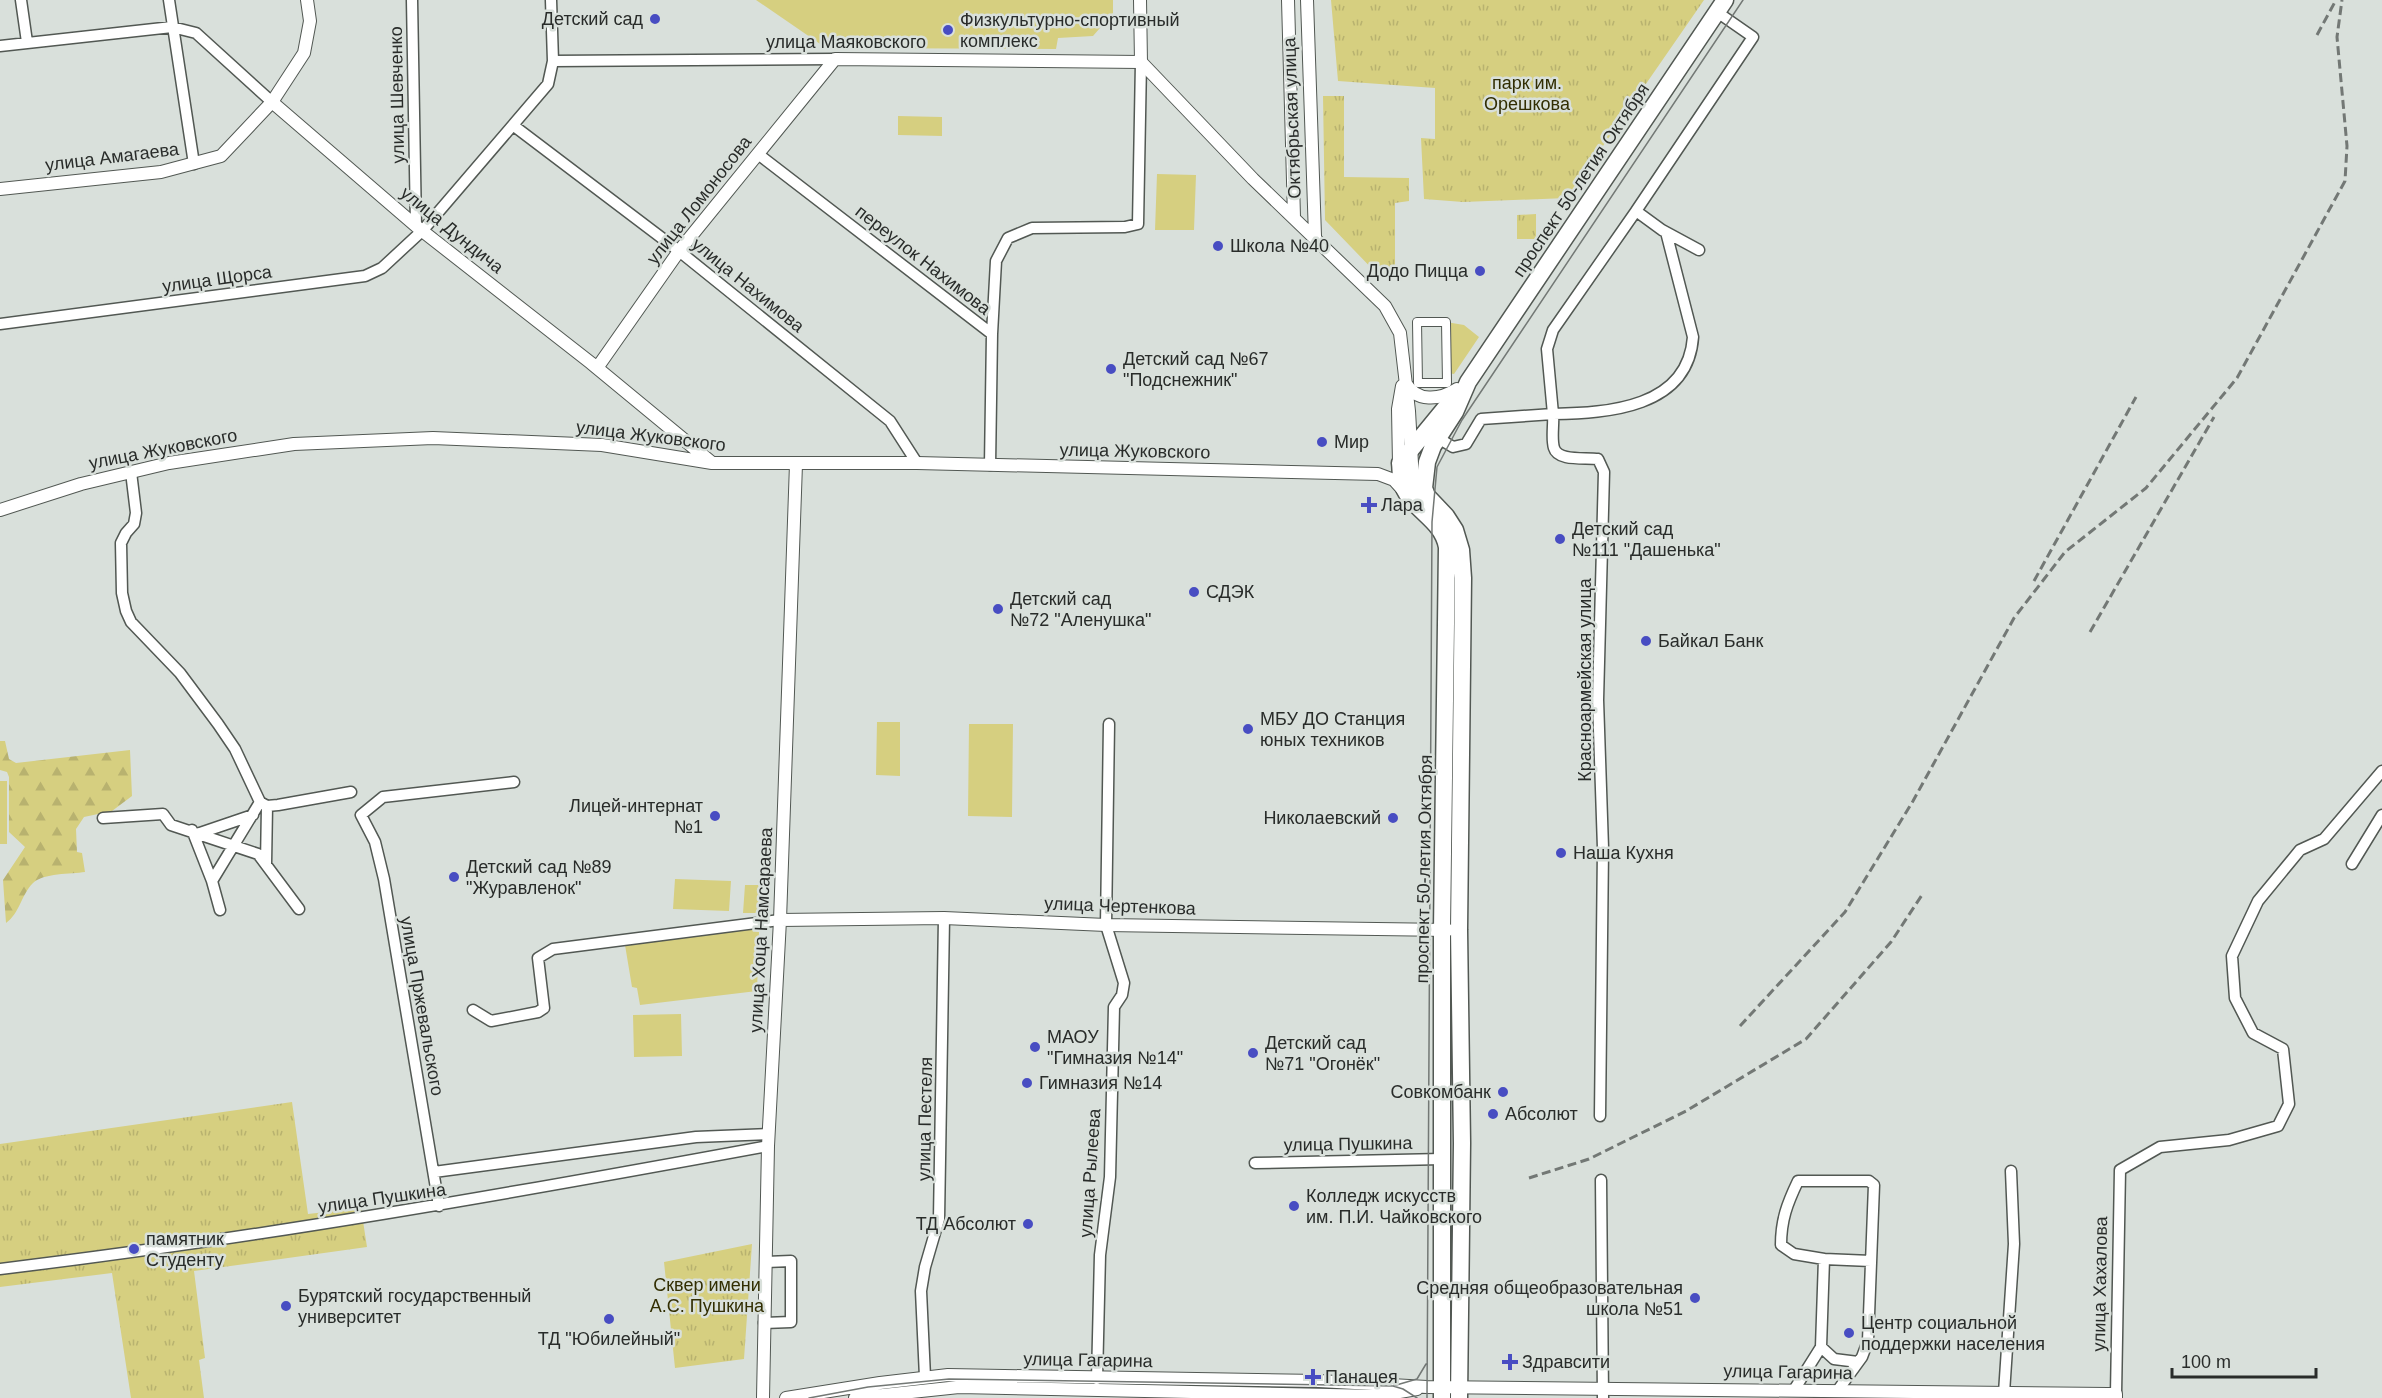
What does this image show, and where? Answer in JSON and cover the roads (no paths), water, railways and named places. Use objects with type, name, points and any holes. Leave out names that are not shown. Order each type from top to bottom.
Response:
[{"type":"main road","name":"проспект 50-летия Октября","points":[[1446,1391],[1442,1159],[1463,578],[1461,550],[1455,530],[1446,516],[1427,496],[1424,481],[1427,462],[1468,382],[1721,6]]},
{"type":"main road","name":"проспект 50-летия Октября","points":[[1446,1391],[1462,1143],[1450,930],[1448,547],[1437,524],[1408,495],[1402,484],[1400,463],[1468,382]]},
{"type":"street","points":[[21,0],[27,42]]},
{"type":"street","points":[[169,0],[194,164]]},
{"type":"street","name":"улица Амагаева","points":[[0,189],[161,172],[221,156],[272,102],[304,53],[310,21],[307,0]]},
{"type":"street","name":"улица Шевченко","points":[[412,0],[420,228]]},
{"type":"street","name":"улица Щорса","points":[[0,324],[365,276],[382,268],[514,126],[548,84],[553,61],[551,0]]},
{"type":"street","points":[[992,334],[996,261],[1008,238],[1032,228],[1125,227],[1138,224],[1140,0]]},
{"type":"street","name":"Октябрьская улица","points":[[1288,0],[1294,149],[1294,217]]},
{"type":"street","name":"Октябрьская улица","points":[[1307,0],[1314,236]]},
{"type":"street","points":[[1553,414],[1547,358],[1552,330],[1636,211],[1753,36],[1721,6]]},
{"type":"street","points":[[0,46],[172,27]]},
{"type":"street","name":"улица Дундича","points":[[172,27],[196,33],[272,102],[420,228],[597,368],[711,463]]},
{"type":"street","points":[[1290,54],[1308,55]]},
{"type":"street","name":"улица Маяковского","points":[[553,61],[835,59],[1141,62]]},
{"type":"street","name":"улица Ломоносова","points":[[597,368],[679,251],[835,59]]},
{"type":"street","points":[[1141,62],[1294,217],[1371,290],[1391,316],[1400,333],[1409,411],[1413,481],[1416,488],[1433,503]]},
{"type":"street","name":"улица Нахимова","points":[[514,126],[679,251],[890,421],[917,463]]},
{"type":"street","points":[[1294,149],[1310,149]]},
{"type":"street","name":"переулок Нахимова","points":[[758,154],[992,334],[990,465]]},
{"type":"street","points":[[1636,211],[1666,232],[1699,250]]},
{"type":"street","points":[[1438,438],[1454,447],[1459,446],[1466,444],[1481,418],[1605,412],[1651,399],[1670,384],[1692,354],[1693,337],[1666,232]]},
{"type":"street","points":[[1418,322],[1446,322],[1447,383],[1418,383],[1418,322]]},
{"type":"street","points":[[1404,379],[1411,391],[1430,398],[1446,396],[1468,382]]},
{"type":"street","points":[[1378,474],[1396,468],[1400,463],[1398,409],[1404,379]]},
{"type":"street","name":"Красноармейская улица","points":[[1553,414],[1554,449],[1560,455],[1567,457],[1598,459],[1604,472],[1598,700],[1603,848],[1600,1116]]},
{"type":"street","name":"улица Жуковского","points":[[0,510],[81,484],[169,463],[294,444],[432,438],[602,445],[711,463],[917,463],[1378,474]]},
{"type":"street","name":"улица Хоца Намсараева","points":[[763,1398],[768,1140],[780,920],[796,464]]},
{"type":"street","points":[[131,472],[135,521],[121,543],[122,593],[126,611],[131,622],[180,673],[235,749],[264,804],[266,864]]},
{"type":"street","points":[[1378,474],[1394,480],[1408,495]]},
{"type":"street","name":"улица Рылеева","points":[[1098,1379],[1100,1255],[1110,1177],[1114,1007],[1122,995],[1124,983],[1106,925],[1109,724]]},
{"type":"street","name":"улица Хахалова","points":[[2116,1396],[2120,1170],[2160,1147],[2229,1140],[2278,1126],[2289,1104],[2283,1049],[2253,1033],[2235,998],[2232,956],[2258,901],[2265,892],[2300,850],[2324,839],[2382,771]]},
{"type":"street","name":"улица Пржевальского","points":[[439,1206],[384,879],[375,842],[361,815],[383,797],[514,782]]},
{"type":"street","points":[[212,881],[253,815],[264,804],[351,792]]},
{"type":"street","points":[[103,818],[163,814],[171,825],[258,854],[299,909]]},
{"type":"street","points":[[196,832],[253,815]]},
{"type":"street","points":[[2352,864],[2382,815]]},
{"type":"street","points":[[196,832],[220,910]]},
{"type":"street","name":"улица Чертенкова","points":[[780,920],[944,918],[1106,925],[1450,930]]},
{"type":"street","name":"улица Пестеля","points":[[925,1377],[921,1317],[925,1267],[939,1220],[944,918]]},
{"type":"street","points":[[473,1010],[491,1021],[538,1012],[544,1008],[538,958],[552,949],[780,920]]},
{"type":"street","name":"улица Пушкина","points":[[434,1172],[696,1137],[768,1140]]},
{"type":"street","name":"улица Пушкина","points":[[0,1269],[119,1255],[451,1204],[768,1140]]},
{"type":"street","name":"улица Пушкина","points":[[1255,1163],[1442,1159]]},
{"type":"street","points":[[2004,1393],[2014,1244],[2011,1171]]},
{"type":"street","points":[[1601,1180],[1603,1393]]},
{"type":"street","points":[[1838,1390],[1858,1362],[1868,1341],[1871,1261],[1872,1182],[1798,1181],[1781,1224],[1781,1245],[1794,1254],[1871,1261]]},
{"type":"street","points":[[1791,1392],[1821,1347],[1824,1258]]},
{"type":"street","points":[[764,1323],[791,1322],[791,1261],[766,1263]]},
{"type":"street","points":[[1821,1347],[1834,1359],[1858,1362]]},
{"type":"street","name":"улица Гагарина","points":[[786,1398],[948,1375],[1391,1383],[1446,1391]]},
{"type":"street","name":"улица Гагарина","points":[[855,1398],[959,1387],[1377,1396],[1446,1391],[1603,1393],[1838,1390],[2116,1396]]},
{"type":"tram line","points":[[1427,1398],[1432,522],[1437,467],[1462,420],[1743,0]]},
{"type":"tram line","points":[[809,1398],[868,1387],[949,1379],[1393,1386],[1417,1379],[1426,1364]]},
{"type":"tram line","points":[[1393,1386],[1417,1398]]},
{"type":"railway","points":[[2317,35],[2336,0]]},
{"type":"railway","points":[[1740,1026],[1845,912],[1913,801],[2014,618],[2065,552],[2146,488],[2237,378],[2345,181],[2347,146],[2337,37],[2342,0]]},
{"type":"railway","points":[[2034,581],[2136,397]]},
{"type":"railway","points":[[2090,632],[2214,417]]},
{"type":"railway","points":[[1529,1178],[1589,1159],[1686,1111],[1806,1039],[1891,942],[1922,895]]},
{"type":"place","name":"Детский сад","points":[[655,19]]},
{"type":"place","name":"Физкультурно-спортивный комплекс","points":[[948,30]]},
{"type":"place","name":"Школа №40","points":[[1218,246]]},
{"type":"place","name":"Додо Пицца","points":[[1480,271]]},
{"type":"place","name":"Детский сад №67 \"Подснежник\"","points":[[1111,369]]},
{"type":"place","name":"Мир","points":[[1322,442]]},
{"type":"place","name":"Лара","points":[[1369,505]]},
{"type":"place","name":"Детский сад №111 \"Дашенька\"","points":[[1560,539]]},
{"type":"place","name":"СДЭК","points":[[1194,592]]},
{"type":"place","name":"Детский сад №72 \"Аленушка\"","points":[[998,609]]},
{"type":"place","name":"Байкал Банк","points":[[1646,641]]},
{"type":"place","name":"МБУ ДО Станция юных техников","points":[[1248,729]]},
{"type":"place","name":"Лицей-интернат №1","points":[[715,816]]},
{"type":"place","name":"Николаевский","points":[[1393,818]]},
{"type":"place","name":"Наша Кухня","points":[[1561,853]]},
{"type":"place","name":"Детский сад №89 \"Журавленок\"","points":[[454,877]]},
{"type":"place","name":"МАОУ \"Гимназия №14\"","points":[[1035,1047]]},
{"type":"place","name":"Детский сад №71 \"Огонёк\"","points":[[1253,1053]]},
{"type":"place","name":"Гимназия №14","points":[[1027,1083]]},
{"type":"place","name":"Совкомбанк","points":[[1503,1092]]},
{"type":"place","name":"Абсолют","points":[[1493,1114]]},
{"type":"place","name":"Колледж искусств им. П.И. Чайковского","points":[[1294,1206]]},
{"type":"place","name":"ТД Абсолют","points":[[1028,1224]]},
{"type":"place","name":"памятник Студенту","points":[[134,1249]]},
{"type":"place","name":"Средняя общеобразовательная школа №51","points":[[1695,1298]]},
{"type":"place","name":"Бурятский государственный университет","points":[[286,1306]]},
{"type":"place","name":"ТД \"Юбилейный\"","points":[[609,1319]]},
{"type":"place","name":"Центр социальной поддержки населения","points":[[1849,1333]]},
{"type":"place","name":"Здравсити","points":[[1510,1362]]},
{"type":"place","name":"Панацея","points":[[1313,1377]]},
{"type":"park label","name":"парк им. Орешкова","points":[[1527,94]]},
{"type":"park label","name":"Сквер имени А.С. Пушкина","points":[[707,1295]]}]
